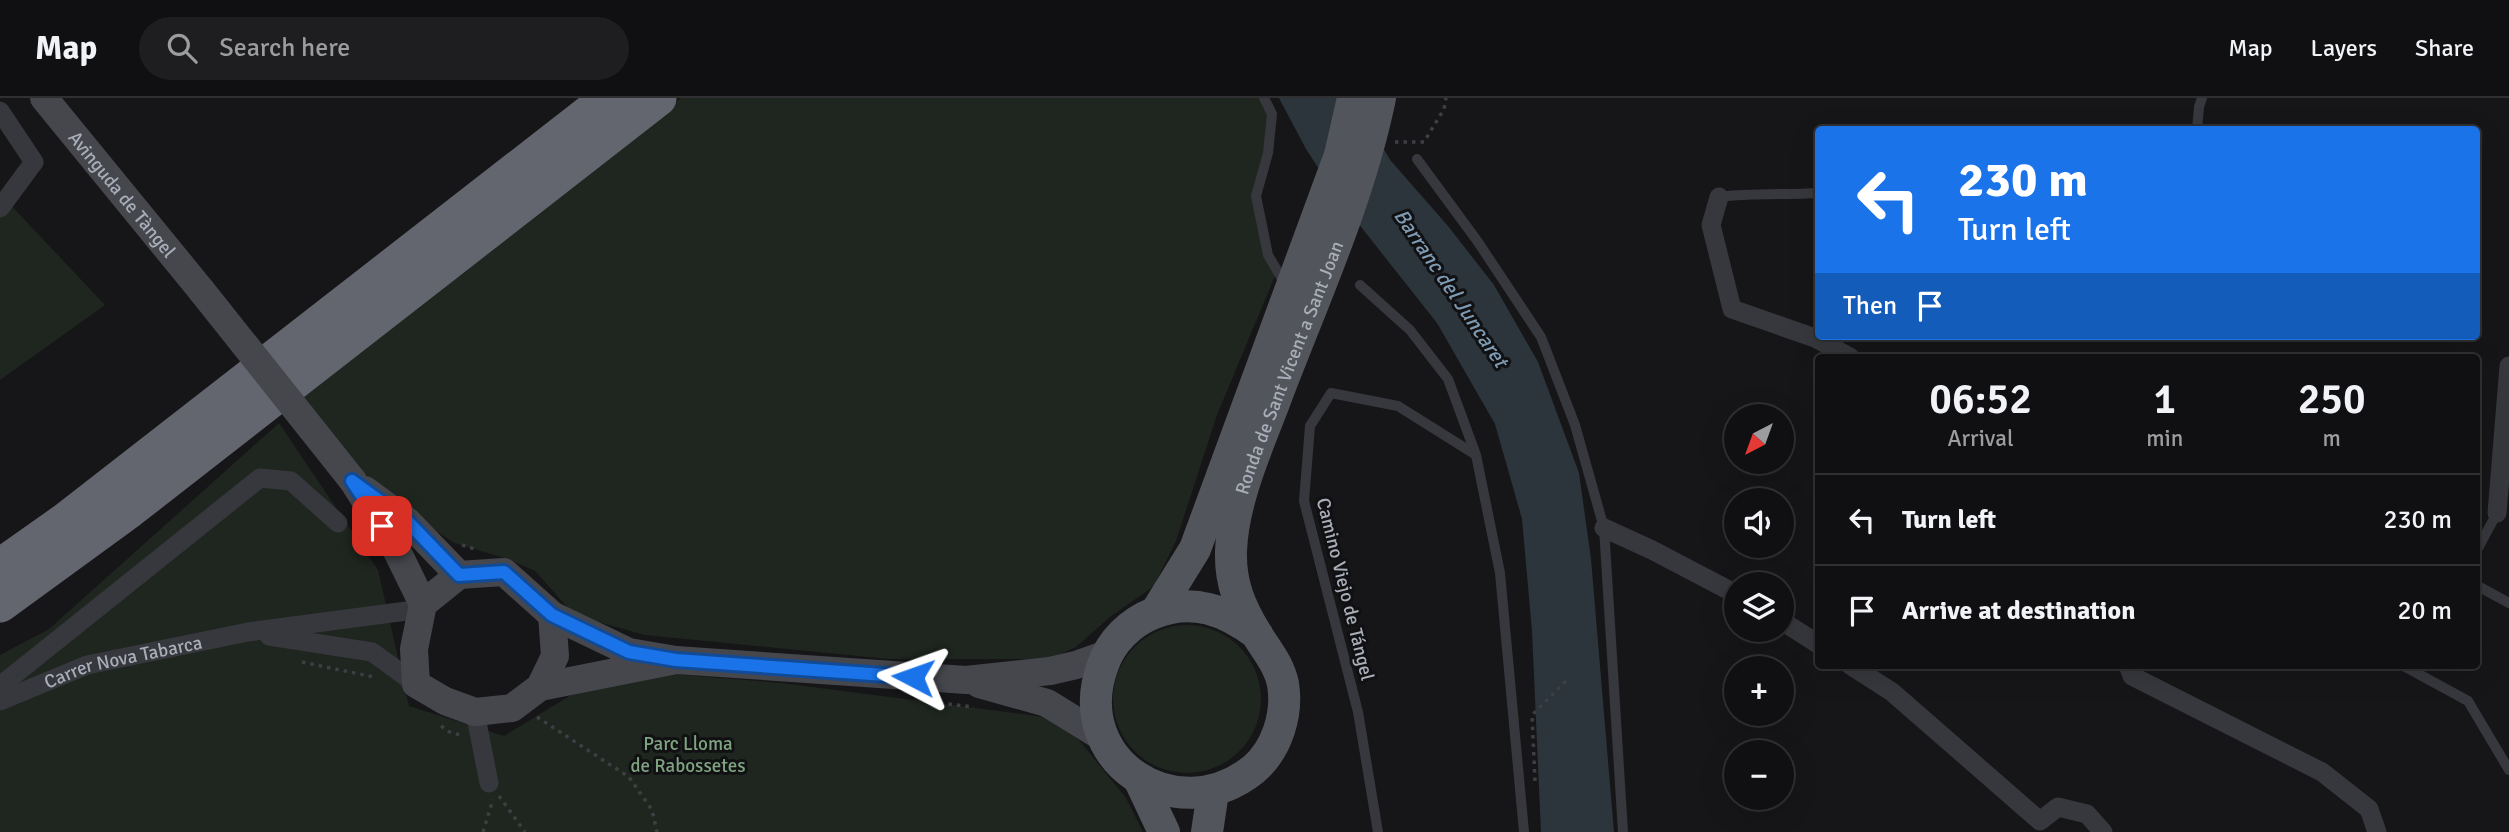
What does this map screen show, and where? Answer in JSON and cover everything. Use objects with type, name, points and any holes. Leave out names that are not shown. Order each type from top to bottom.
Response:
[{"type":"highway","points":[[0,567],[64,522],[609,98]]},
{"type":"highway","points":[[0,604],[140,502],[658,98]]},
{"type":"main road","name":"Avinguda de Tàngel","points":[[44,98],[352,481]]},
{"type":"main road","name":"Ronda de Sant Vicent a Sant Joan","points":[[1257,634],[1235,618],[1210,608],[1183,606],[1156,612],[1128,629],[1107,654],[1096,690],[1095,709],[1102,737],[1117,762],[1140,781],[1163,792],[1188,795],[1213,792],[1239,782],[1261,763],[1276,739],[1283,712],[1283,684],[1273,657],[1235,595],[1231,553],[1236,519],[1326,231],[1353,98]]},
{"type":"main road","name":"Ronda de Sant Vicent a Sant Joan","points":[[1156,612],[1195,549],[1289,291],[1363,166],[1381,122]]},
{"type":"main road","points":[[352,481],[407,521],[459,575]]},
{"type":"main road","points":[[352,481],[396,549],[423,606],[414,649],[416,684],[444,701],[475,712],[512,708],[540,687],[676,660]]},
{"type":"main road","points":[[423,606],[459,575],[504,572],[552,615],[629,652],[676,660],[966,680],[1050,671],[1076,666],[1107,654]]},
{"type":"main road","points":[[540,687],[555,656],[552,615]]},
{"type":"main road","points":[[966,680],[1047,703],[1102,737]]},
{"type":"main road","name":"Ronda de Sant Vicent a Sant Joan","points":[[1140,781],[1164,832]]},
{"type":"main road","points":[[1207,832],[1213,792]]},
{"type":"street","points":[[0,111],[34,162],[0,208]]},
{"type":"street","points":[[1719,197],[1711,225],[1732,309],[1815,338]]},
{"type":"street","points":[[1819,340],[1844,354]]},
{"type":"street","points":[[2497,513],[2509,366]]},
{"type":"street","points":[[0,686],[260,478],[291,481],[338,523]]},
{"type":"street","points":[[1604,528],[1724,588]]},
{"type":"street","name":"Carrer Nova Tabarca","points":[[0,701],[87,665],[247,632],[423,606]]},
{"type":"street","points":[[1794,629],[1815,642]]},
{"type":"street","points":[[247,632],[372,652],[416,684]]},
{"type":"street","points":[[1856,669],[1892,692],[2033,826],[2058,807],[2087,814],[2103,832]]},
{"type":"street","points":[[2129,669],[2132,676],[2322,772],[2369,809],[2377,832]]},
{"type":"street","points":[[475,712],[489,783]]},
{"type":"lane","points":[[1264,98],[1272,114],[1268,153],[1256,196],[1268,255],[1289,291]]},
{"type":"lane","points":[[2197,126],[2202,98]]},
{"type":"lane","points":[[1417,159],[1478,242],[1541,337],[1575,425],[1604,528],[1623,832]]},
{"type":"lane","points":[[1719,197],[1748,193],[1815,193]]},
{"type":"lane","points":[[1360,285],[1410,330],[1448,379],[1476,455],[1500,573],[1524,832]]},
{"type":"lane","name":"Camino Viejo de Tángel","points":[[1378,832],[1358,712],[1304,501],[1310,426],[1331,393],[1398,406],[1476,455]]},
{"type":"lane","points":[[2480,545],[2497,513]]},
{"type":"lane","points":[[2480,586],[2509,603]]},
{"type":"lane","points":[[2409,669],[2468,701],[2509,770]]},
{"type":"path","points":[[1381,122],[1424,142],[1444,108],[1446,98]]},
{"type":"path","points":[[454,543],[486,552]]},
{"type":"path","points":[[371,676],[372,652]]},
{"type":"path","points":[[1522,816],[1536,804],[1532,715],[1567,680]]},
{"type":"path","points":[[535,716],[629,777],[652,810],[657,832]]},
{"type":"path","points":[[482,832],[491,806],[489,783]]},
{"type":"path","points":[[489,783],[525,832]]},
{"type":"green space","points":[[681,98],[1264,98],[1272,114],[1256,196],[1277,271],[1217,415],[1176,541],[1154,586],[1110,617],[1076,647],[1051,659],[889,659],[645,635],[591,620],[569,609],[535,571],[508,559],[454,543],[412,514],[363,472],[348,467],[296,395]]},
{"type":"green space","points":[[6,200],[105,305],[0,380],[0,208]]},
{"type":"green space","name":"Parc Lloma de Rabossetes","points":[[279,423],[378,570],[409,706],[504,736],[576,692],[672,674],[781,683],[1045,717],[1079,740],[1126,798],[1143,832],[0,832],[0,655],[49,629]]},
{"type":"green space","points":[[1187,625],[1215,631],[1228,637],[1239,647],[1249,658],[1255,671],[1261,699],[1255,727],[1249,740],[1239,751],[1228,761],[1215,767],[1187,773],[1159,767],[1146,761],[1135,751],[1125,740],[1119,727],[1113,699],[1119,671],[1125,658],[1135,647],[1146,637],[1159,631]]},
{"type":"water","name":"Barranc del Juncaret","points":[[1279,98],[1352,98],[1391,161],[1448,226],[1494,285],[1538,362],[1579,473],[1591,559],[1614,832],[1541,832],[1532,631],[1522,519],[1495,424],[1437,323],[1335,194],[1306,149]]},
{"type":"route","points":[[382,526],[352,481],[407,521],[459,575],[504,572],[552,615],[629,652],[676,660],[913,677]]}]
